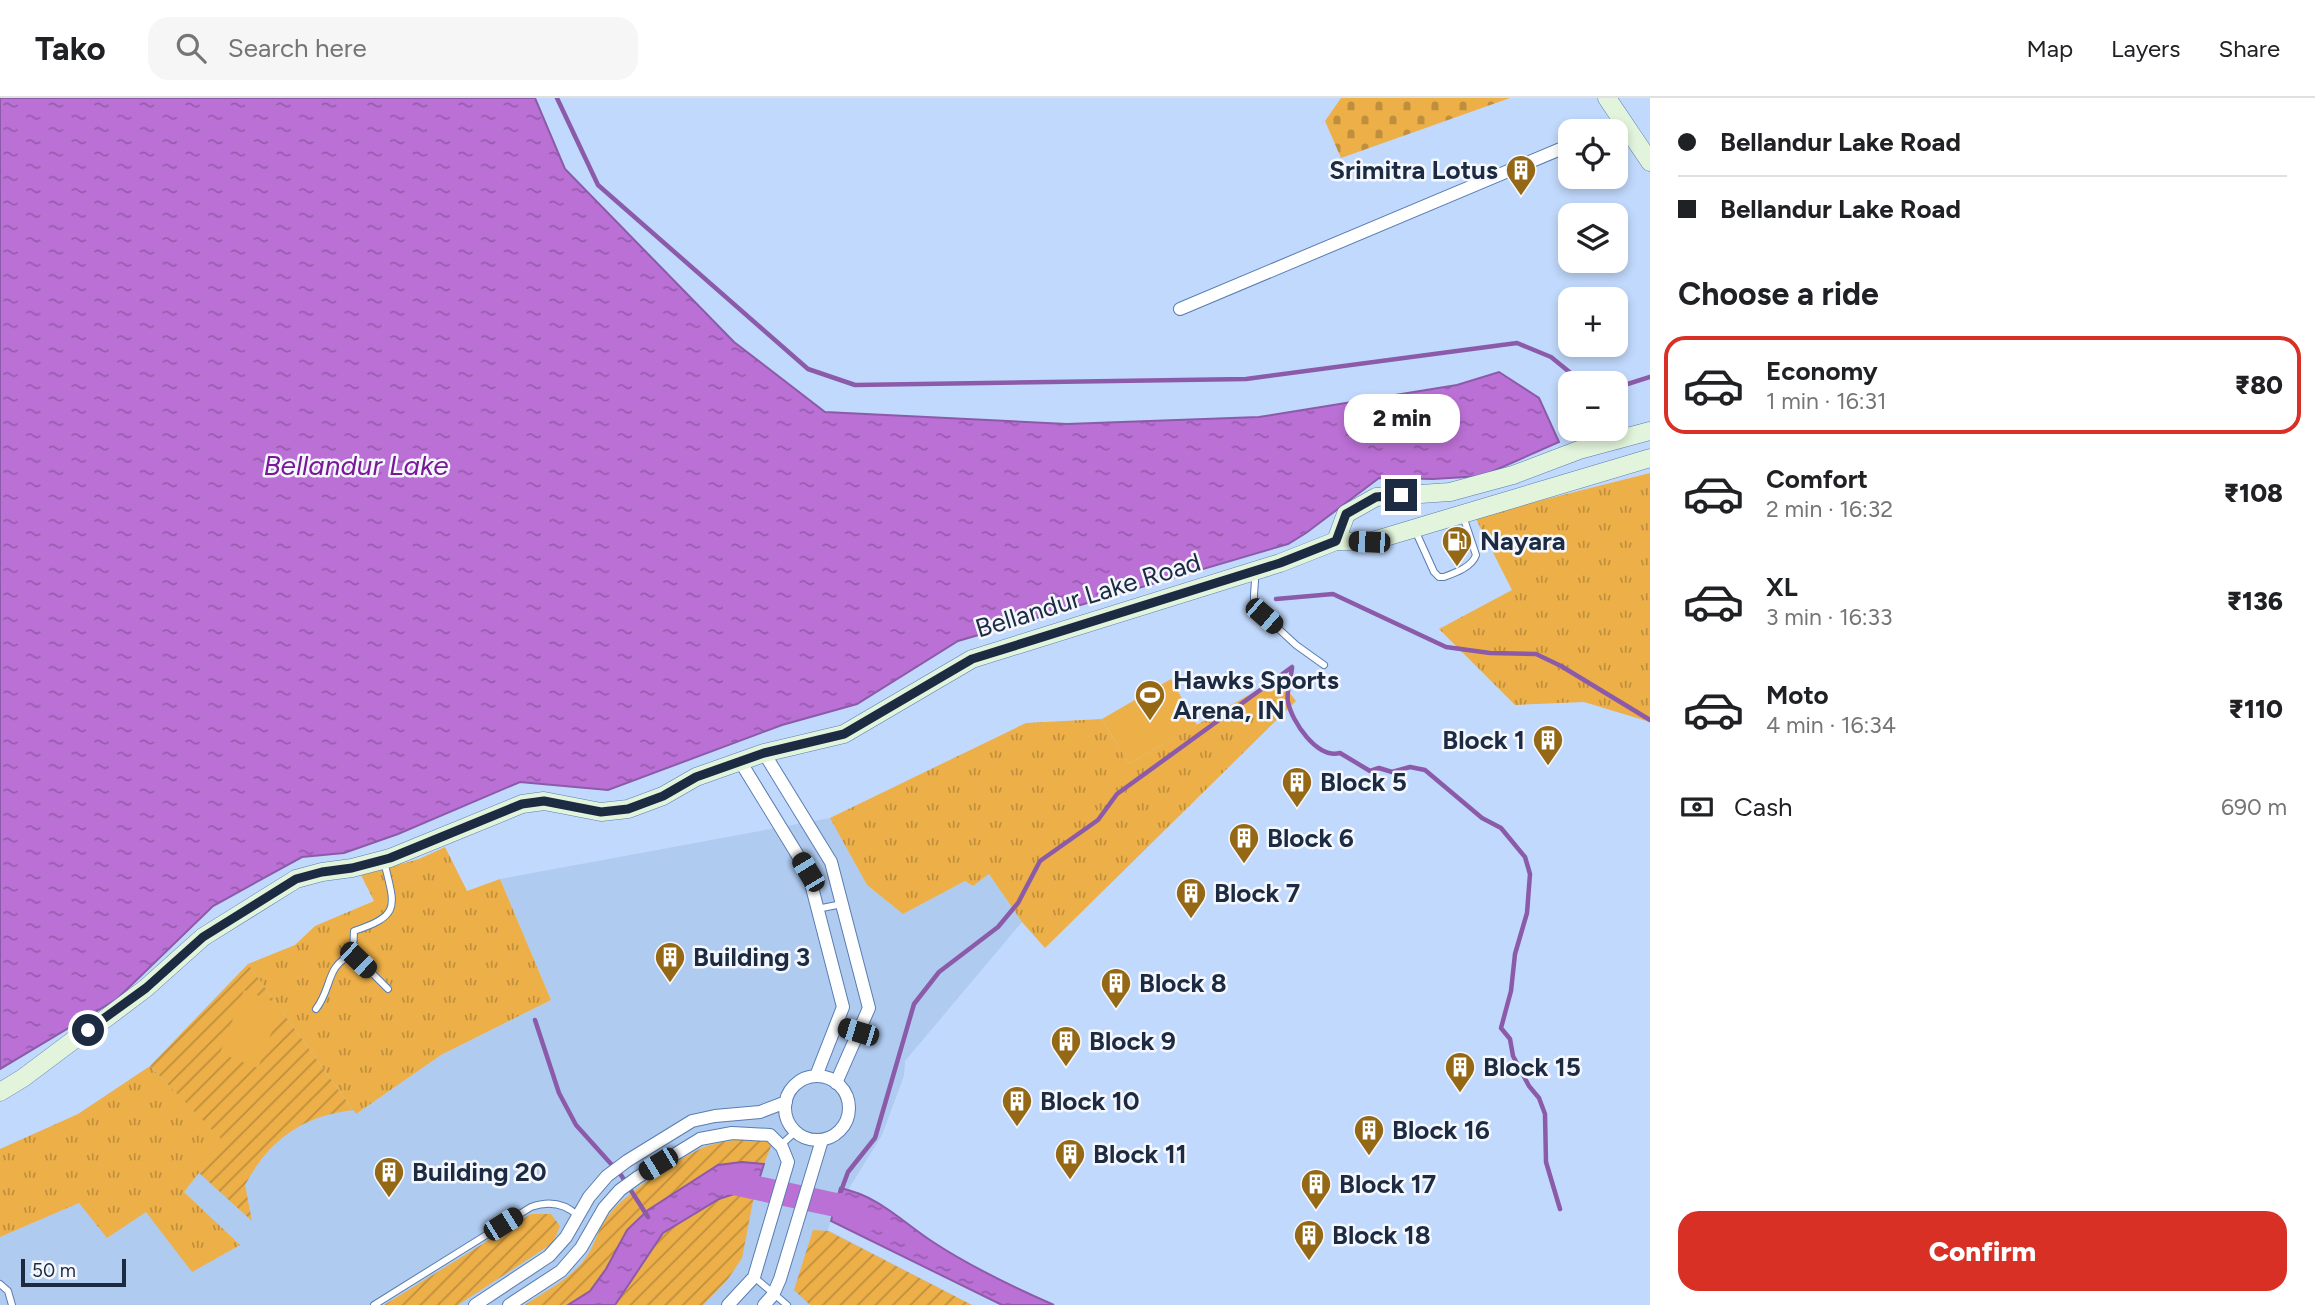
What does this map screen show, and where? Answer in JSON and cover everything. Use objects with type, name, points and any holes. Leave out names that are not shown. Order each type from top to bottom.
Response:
[{"type":"street","points":[[1607,98],[1622,119]]},
{"type":"street","points":[[1628,128],[1650,162]]},
{"type":"street","points":[[1180,309],[1558,150]]},
{"type":"street","points":[[1336,541],[1346,514],[1376,497],[1451,492],[1513,475],[1579,450],[1650,432]]},
{"type":"street","name":"Bellandur Lake Road","points":[[0,1091],[23,1078],[146,988],[203,937],[296,879],[384,859],[522,804],[544,801],[601,812],[628,809],[663,796],[696,777],[740,761],[844,734],[972,659],[1255,571],[1336,541],[1369,542],[1650,458]]},
{"type":"street","points":[[764,753],[831,862],[869,1008],[836,1083]]},
{"type":"street","points":[[740,761],[808,872],[843,1007],[816,1076]]},
{"type":"street","points":[[816,1076],[836,1083],[847,1097],[849,1113],[842,1129],[836,1135],[822,1140],[810,1140],[795,1132],[786,1117],[786,1102],[794,1086],[808,1077],[816,1076]]},
{"type":"street","points":[[475,1305],[549,1256],[566,1237],[594,1191],[617,1168],[692,1121],[760,1112],[786,1102]]},
{"type":"street","points":[[509,1305],[561,1271],[572,1259],[604,1208],[620,1190],[638,1177],[700,1139],[748,1133],[770,1135],[781,1146],[788,1162],[754,1277],[728,1305]]},
{"type":"street","points":[[764,1305],[780,1279],[822,1140]]},
{"type":"lane","points":[[1414,528],[1434,572],[1439,577],[1444,577],[1475,560],[1476,555],[1463,514]]},
{"type":"lane","points":[[1255,571],[1255,607],[1296,645],[1324,665]]},
{"type":"lane","points":[[384,859],[392,910],[385,918],[354,931],[353,954],[388,989]]},
{"type":"lane","points":[[817,909],[842,904]]},
{"type":"lane","points":[[316,1009],[324,999],[335,966],[353,954]]},
{"type":"lane","points":[[836,1025],[858,1032]]},
{"type":"lane","points":[[781,1146],[795,1132]]},
{"type":"lane","points":[[374,1305],[531,1207],[544,1203],[559,1205],[577,1215]]},
{"type":"lane","points":[[754,1277],[786,1305]]},
{"type":"lane","points":[[0,1284],[8,1291],[12,1305]]},
{"type":"shaded area","points":[[830,818],[867,885],[903,914],[965,881],[973,886],[989,874],[1022,922],[905,1061],[904,1076],[882,1135],[848,1190],[840,1189],[828,1230],[972,1305],[0,1305],[0,1237],[79,1203],[146,1211],[239,1245],[184,1192],[223,1141],[150,1066],[248,964],[356,1114],[441,1055],[551,1000],[500,879]]},
{"type":"green space","points":[[1341,98],[1510,98],[1341,158],[1325,121]]},
{"type":"green space","points":[[1650,473],[1650,722],[1584,702],[1515,705],[1439,629],[1512,590],[1475,517]]},
{"type":"green space","points":[[1278,678],[1296,701],[1045,948],[1022,922],[989,874],[973,886],[965,881],[903,914],[867,885],[830,818],[1026,723],[1102,719],[1129,764]]},
{"type":"green space","name":"Hawks Sports Arena, IN","points":[[1171,679],[1197,725],[1129,764],[1102,719]]},
{"type":"green space","points":[[445,847],[467,891],[500,879],[551,1000],[441,1055],[356,1114],[248,964],[295,945],[315,926],[374,901],[361,875],[419,859]]},
{"type":"green space","points":[[248,964],[353,1110],[318,1118],[303,1125],[276,1143],[265,1155],[245,1185],[252,1221],[199,1173],[223,1141],[150,1066]]},
{"type":"green space","points":[[244,990],[282,1005],[258,1068],[220,1053]]},
{"type":"green space","points":[[150,1066],[224,1141],[184,1192],[240,1245],[192,1272],[146,1212],[107,1238],[79,1203],[0,1237],[0,1149],[78,1114]]},
{"type":"green space","points":[[738,1139],[765,1140],[772,1144],[764,1164],[742,1162],[718,1165],[694,1181],[606,1269],[590,1291],[568,1305],[525,1305],[562,1281],[581,1264],[607,1217],[638,1188],[664,1169],[702,1148]]},
{"type":"green space","points":[[737,1193],[754,1196],[742,1258],[728,1279],[703,1305],[615,1305],[663,1233],[719,1199]]},
{"type":"green space","points":[[531,1214],[551,1214],[560,1226],[553,1243],[458,1305],[384,1305]]},
{"type":"green space","points":[[813,1230],[828,1231],[972,1305],[810,1305],[794,1290]]},
{"type":"water","name":"Bellandur Lake","points":[[0,98],[535,98],[565,169],[734,342],[825,412],[1067,424],[1259,417],[1457,385],[1499,372],[1539,398],[1559,442],[1482,476],[1379,478],[1288,544],[958,641],[857,704],[782,725],[608,790],[520,782],[398,834],[344,853],[302,857],[213,906],[117,999],[0,1069]]},
{"type":"water","points":[[742,1162],[764,1164],[754,1196],[737,1193],[719,1199],[663,1233],[615,1305],[568,1305],[590,1291],[606,1269],[627,1230],[648,1210],[718,1165]]},
{"type":"water","points":[[840,1188],[878,1203],[962,1260],[1054,1305],[1002,1305],[831,1221]]},
{"type":"waterway","points":[[557,98],[598,185],[808,369],[855,385],[1246,379],[1517,343],[1551,357],[1568,371]]},
{"type":"waterway","points":[[1628,384],[1650,377]]},
{"type":"waterway","points":[[1276,599],[1333,594],[1446,647],[1490,653],[1536,654],[1561,666],[1650,720]]},
{"type":"waterway","points":[[841,1191],[848,1172],[875,1138],[914,1004],[939,972],[998,927],[1018,903],[1040,861],[1098,820],[1117,794],[1292,667]]},
{"type":"waterway","points":[[1292,668],[1288,689],[1290,710],[1300,729],[1314,745],[1331,753],[1340,753],[1370,771],[1379,768],[1392,772],[1410,767],[1425,770],[1482,818],[1501,828],[1525,857],[1530,874],[1527,913],[1515,954],[1511,991],[1501,1028],[1510,1039],[1513,1056],[1529,1086],[1539,1098],[1545,1114],[1546,1162],[1560,1209]]},
{"type":"waterway","points":[[535,1020],[559,1093],[576,1125],[621,1175],[648,1217]]},
{"type":"waterway","points":[[724,1181],[836,1205],[865,1221]]},
{"type":"place","name":"Srimitra Lotus","points":[[1521,197]]},
{"type":"place","name":"Nayara","points":[[1457,568]]},
{"type":"place","name":"Hawks Sports Arena, IN","points":[[1150,722]]},
{"type":"place","name":"Block 1","points":[[1548,767]]},
{"type":"place","name":"Block 5","points":[[1297,809]]},
{"type":"place","name":"Block 6","points":[[1244,865]]},
{"type":"place","name":"Block 7","points":[[1191,920]]},
{"type":"place","name":"Building 3","points":[[670,984]]},
{"type":"place","name":"Block 8","points":[[1116,1010]]},
{"type":"place","name":"Block 9","points":[[1066,1068]]},
{"type":"place","name":"Block 15","points":[[1460,1094]]},
{"type":"place","name":"Block 10","points":[[1017,1128]]},
{"type":"place","name":"Block 16","points":[[1369,1157]]},
{"type":"place","name":"Block 11","points":[[1070,1181]]},
{"type":"place","name":"Building 20","points":[[389,1199]]},
{"type":"place","name":"Block 17","points":[[1316,1211]]},
{"type":"place","name":"Block 18","points":[[1309,1262]]},
{"type":"route","points":[[88,1030],[146,988],[203,937],[296,879],[390,858],[522,804],[544,801],[601,812],[628,809],[663,796],[696,777],[764,753],[844,734],[972,659],[1280,563],[1336,541],[1346,514],[1376,497],[1401,495]]}]
